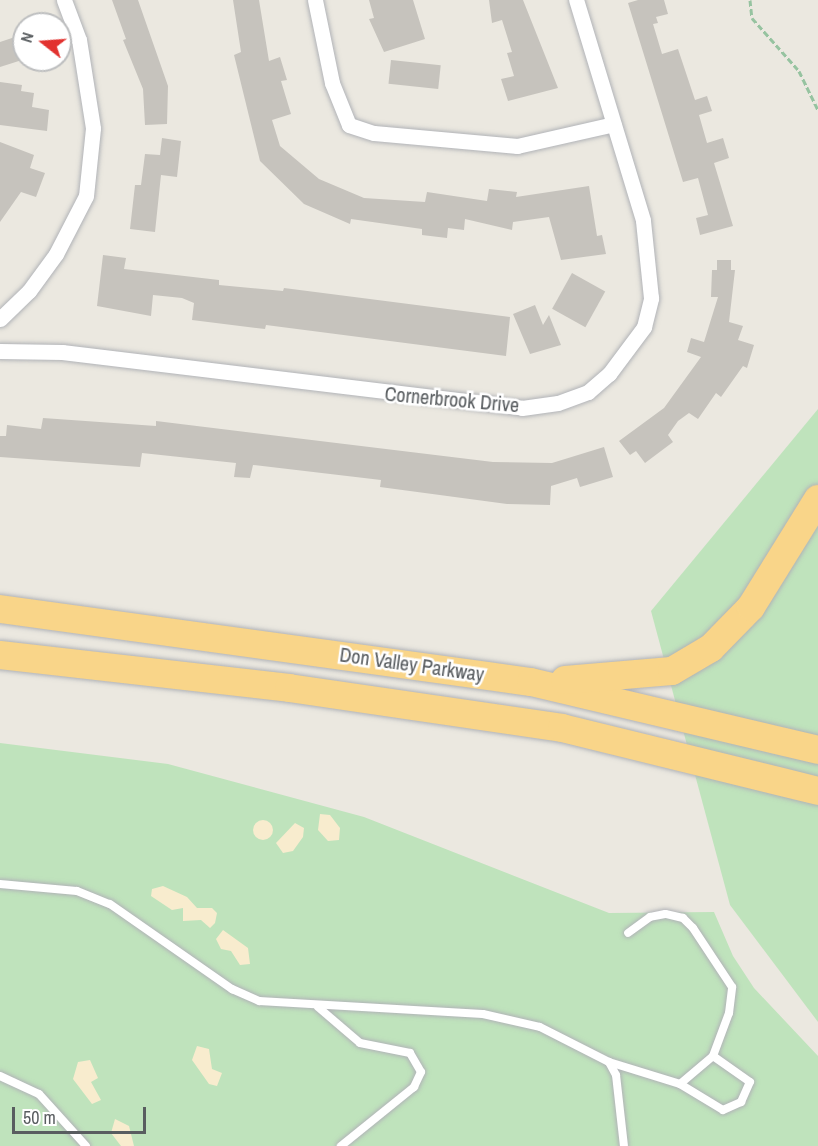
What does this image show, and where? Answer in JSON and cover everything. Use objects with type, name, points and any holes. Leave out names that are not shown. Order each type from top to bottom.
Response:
[{"type":"highway","points":[[531,682],[672,671],[711,648],[751,607],[818,499]]},
{"type":"highway","name":"Don Valley Parkway","points":[[0,609],[531,682],[818,750]]},
{"type":"highway","name":"Don Valley Parkway","points":[[0,655],[289,688],[562,728],[818,790]]},
{"type":"street","points":[[0,319],[29,291],[56,254],[86,196],[93,128],[79,40],[64,0]]},
{"type":"street","points":[[315,0],[332,83],[349,124],[374,133],[517,147],[614,124]]},
{"type":"street","name":"Cornerbrook Drive","points":[[0,351],[62,352],[522,408],[578,396],[609,374],[644,327],[651,298],[643,220],[576,0]]},
{"type":"lane","points":[[0,884],[77,891],[147,927],[232,989],[259,1001],[318,1007],[483,1014],[540,1027],[609,1062],[680,1084],[723,1110],[741,1102],[750,1082],[713,1056]]},
{"type":"lane","points":[[628,933],[650,917],[683,918],[725,974],[732,1001],[713,1056],[680,1084]]},
{"type":"lane","points":[[318,1007],[360,1043],[410,1053],[421,1072],[414,1087],[341,1146]]},
{"type":"lane","points":[[609,1062],[616,1075],[624,1146]]},
{"type":"lane","points":[[0,1076],[39,1094],[86,1146]]},
{"type":"path","points":[[750,0],[752,18],[799,71],[818,110]]},
{"type":"green space","points":[[818,409],[818,1022],[730,905],[651,611]]},
{"type":"green space","points":[[0,743],[168,764],[364,817],[609,913],[714,912],[733,956],[754,988],[818,1056],[818,1146],[0,1146]]},
{"type":"sand","points":[[320,814],[330,815],[340,828],[339,840],[328,841],[318,830]]},
{"type":"sand","points":[[263,820],[270,823],[273,830],[270,837],[263,840],[256,837],[253,830],[256,823]]},
{"type":"sand","points":[[295,823],[304,828],[303,837],[293,851],[283,853],[276,843]]},
{"type":"sand","points":[[163,886],[187,897],[197,908],[212,908],[217,913],[215,923],[210,928],[201,920],[183,921],[183,908],[172,910],[151,896],[152,889]]},
{"type":"sand","points":[[223,930],[248,948],[250,964],[240,965],[231,951],[221,949],[216,939]]},
{"type":"sand","points":[[197,1046],[209,1049],[212,1069],[222,1073],[217,1086],[209,1084],[192,1060]]},
{"type":"sand","points":[[90,1060],[98,1078],[91,1082],[101,1100],[92,1104],[73,1079],[78,1062]]},
{"type":"sand","points":[[115,1119],[129,1126],[134,1146],[121,1146],[111,1133]]},
{"type":"building","points":[[112,0],[138,0],[168,86],[167,124],[145,125],[143,89],[123,40],[126,39]]},
{"type":"building","points":[[233,0],[259,0],[269,61],[280,57],[287,80],[281,81],[291,114],[272,120],[280,146],[319,179],[364,198],[425,202],[427,192],[487,201],[489,189],[517,192],[516,197],[589,186],[597,236],[602,235],[606,254],[561,260],[549,217],[513,222],[512,230],[465,219],[464,230],[448,228],[447,238],[422,235],[422,229],[351,219],[350,224],[304,204],[260,161],[234,55],[241,52]]},
{"type":"building","points":[[369,0],[413,0],[425,39],[384,52],[369,19],[374,18]]},
{"type":"building","points":[[489,0],[523,0],[558,88],[508,101],[501,79],[514,76],[507,53],[512,52],[502,20],[492,23]]},
{"type":"building","points":[[638,0],[664,0],[668,14],[656,17],[658,23],[653,24],[662,54],[678,49],[695,100],[707,96],[712,111],[699,115],[707,143],[723,138],[729,158],[714,163],[733,226],[700,235],[696,218],[708,215],[698,178],[683,182],[628,3]]},
{"type":"building","points":[[12,38],[12,63],[0,67],[0,42]]},
{"type":"building","points":[[391,60],[441,65],[438,89],[388,84]]},
{"type":"building","points":[[0,82],[22,85],[21,91],[34,93],[32,107],[49,110],[47,131],[0,125]]},
{"type":"building","points":[[162,138],[181,141],[177,177],[161,175],[155,232],[130,229],[135,185],[141,185],[145,154],[160,155]]},
{"type":"building","points":[[0,142],[34,155],[30,168],[45,173],[36,197],[21,192],[0,222]]},
{"type":"building","points":[[103,255],[126,258],[124,269],[219,280],[219,285],[283,291],[284,288],[510,317],[506,356],[266,325],[265,329],[192,320],[194,303],[182,298],[153,295],[151,316],[97,306]]},
{"type":"building","points":[[717,260],[731,260],[731,270],[735,270],[729,322],[743,326],[738,340],[754,345],[747,368],[743,366],[721,397],[716,393],[698,419],[689,413],[678,421],[668,435],[673,442],[645,463],[636,451],[630,455],[619,441],[664,408],[701,357],[687,352],[691,338],[704,342],[718,297],[711,297],[712,270],[717,270]]},
{"type":"building","points":[[572,273],[605,291],[585,327],[552,309]]},
{"type":"building","points":[[535,305],[543,325],[549,315],[561,345],[530,354],[513,314]]},
{"type":"building","points":[[43,418],[156,426],[156,421],[493,462],[552,463],[604,447],[613,477],[580,487],[577,478],[551,486],[550,505],[507,504],[380,487],[381,480],[253,465],[250,478],[234,477],[236,463],[142,453],[140,467],[0,457],[0,436],[6,436],[7,425],[41,429]]}]
